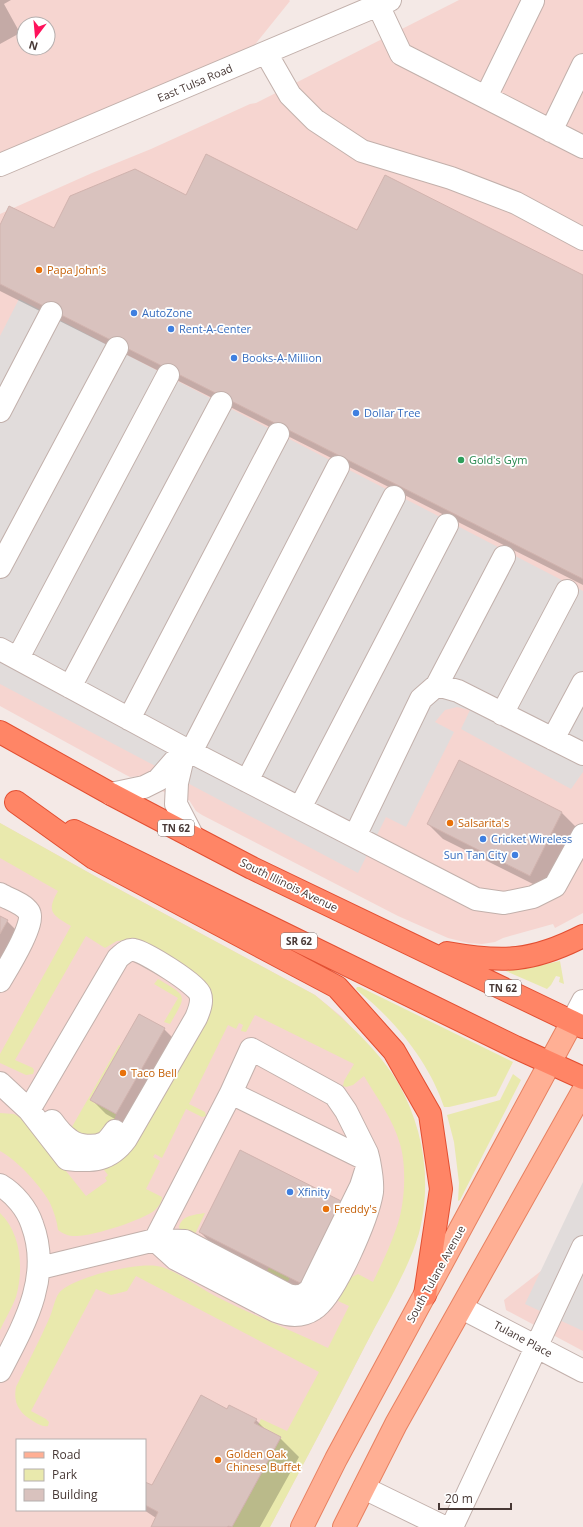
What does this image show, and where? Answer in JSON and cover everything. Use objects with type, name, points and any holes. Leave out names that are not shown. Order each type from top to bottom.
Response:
[{"type":"highway","name":"South Illinois Avenue","points":[[0,732],[111,794],[252,868],[578,1025]]},
{"type":"highway","name":"SR 62","points":[[8,798],[514,1047],[583,1078]]},
{"type":"highway","points":[[8,798],[94,858],[337,987],[394,1052],[430,1114],[441,1189],[425,1295]]},
{"type":"highway","points":[[422,949],[478,958],[504,960],[533,956],[561,947],[583,936]]},
{"type":"main road","name":"South Tulane Avenue","points":[[302,1527],[336,1459],[551,1063],[578,1025]]},
{"type":"main road","points":[[344,1527],[396,1424],[583,1091]]},
{"type":"street","points":[[486,97],[532,1]]},
{"type":"street","points":[[384,3],[401,54],[583,147]]},
{"type":"street","name":"East Tulsa Road","points":[[0,165],[384,3]]},
{"type":"street","points":[[266,53],[290,95],[315,120],[362,151],[450,178],[516,203],[583,239]]},
{"type":"street","points":[[551,131],[583,65]]},
{"type":"street","points":[[0,411],[51,313]]},
{"type":"street","points":[[0,567],[117,348]]},
{"type":"street","points":[[168,376],[9,654],[188,751],[476,899],[504,903],[533,897],[556,886],[583,835]]},
{"type":"street","points":[[70,687],[221,403]]},
{"type":"street","points":[[129,719],[278,434]]},
{"type":"street","points":[[193,837],[176,804],[177,783],[188,751],[338,467]]},
{"type":"street","points":[[247,781],[394,497]]},
{"type":"street","points":[[300,808],[447,525]]},
{"type":"street","points":[[355,836],[421,700],[437,686],[504,557]]},
{"type":"street","points":[[502,714],[567,591]]},
{"type":"street","points":[[553,739],[583,683]]},
{"type":"street","points":[[437,686],[458,691],[583,754]]},
{"type":"street","points":[[111,794],[144,787],[158,780],[188,751]]},
{"type":"street","points":[[0,894],[29,911],[29,925],[0,981]]},
{"type":"street","points":[[0,906],[17,916],[24,924],[29,925]]},
{"type":"street","points":[[29,1110],[118,958],[126,951],[134,950],[147,955],[195,986],[200,994],[201,1002],[199,1010],[120,1148],[102,1158],[93,1161],[67,1159]]},
{"type":"street","points":[[29,1110],[47,1114],[63,1134],[71,1141],[81,1144],[94,1146],[105,1143],[114,1133],[184,1011],[188,997],[185,989],[179,984],[140,962],[118,958]]},
{"type":"street","points":[[578,1025],[583,1001]]},
{"type":"street","points":[[40,1268],[155,1240],[251,1050],[336,1095],[367,1152],[373,1181],[369,1203],[350,1251],[325,1298],[316,1308],[307,1313],[296,1315],[286,1314],[276,1310],[176,1259],[155,1240]]},
{"type":"street","points":[[0,1083],[29,1110],[67,1159],[84,1176]]},
{"type":"street","points":[[230,1093],[369,1161]]},
{"type":"street","points":[[0,1185],[9,1190],[28,1213],[38,1239],[40,1268],[33,1298],[23,1326],[0,1371]]},
{"type":"street","points":[[452,1527],[583,1247]]},
{"type":"street","name":"Tulane Place","points":[[462,1308],[583,1371]]},
{"type":"street","points":[[364,1488],[444,1527]]},
{"type":"shaded area","points":[[0,0],[289,0],[290,1],[249,52],[0,158]]},
{"type":"shaded area","points":[[459,0],[583,0],[583,913],[555,928],[553,924],[503,938],[495,942],[482,944],[468,943],[448,938],[398,916],[202,815],[196,811],[189,800],[182,800],[162,791],[140,776],[130,777],[0,706],[0,214],[92,173],[151,149],[250,104],[256,103]]},
{"type":"shaded area","points":[[19,299],[583,591],[583,772],[571,789],[461,729],[470,710],[457,707],[445,710],[435,722],[454,732],[406,827],[386,817],[358,873],[0,684],[0,336]]},
{"type":"shaded area","points":[[0,823],[315,995],[342,1017],[379,1057],[398,1082],[406,1099],[418,1134],[425,1174],[423,1210],[419,1233],[405,1268],[270,1527],[0,1527]]},
{"type":"shaded area","points":[[583,1182],[583,1331],[525,1304]]},
{"type":"shaded area","points":[[583,1238],[583,1351],[506,1310],[504,1300]]},
{"type":"green space","points":[[0,823],[315,995],[338,1014],[371,1047],[390,1071],[408,1102],[416,1123],[424,1166],[424,1209],[420,1230],[408,1263],[396,1287],[270,1527],[232,1527],[281,1438],[258,1425],[261,1419],[287,1431],[319,1372],[136,1276],[127,1291],[111,1295],[96,1289],[31,1411],[46,1419],[49,1422],[48,1426],[38,1424],[24,1415],[16,1403],[16,1387],[45,1328],[59,1293],[66,1287],[92,1276],[108,1271],[140,1266],[153,1265],[169,1270],[229,1303],[328,1348],[349,1306],[338,1301],[350,1278],[358,1274],[373,1282],[394,1236],[399,1220],[404,1186],[404,1164],[397,1135],[384,1109],[364,1076],[353,1085],[346,1087],[343,1086],[344,1081],[354,1064],[255,1015],[246,1032],[241,1031],[243,1025],[239,1023],[236,1029],[228,1025],[189,1104],[205,1112],[206,1116],[202,1117],[186,1109],[162,1158],[155,1154],[153,1157],[160,1161],[146,1189],[162,1197],[161,1202],[155,1210],[129,1223],[93,1234],[73,1236],[58,1230],[50,1203],[41,1189],[21,1167],[0,1151],[0,1113],[14,1114],[26,1121],[86,1196],[107,1181],[105,1178],[108,1175],[101,1166],[207,1013],[132,940],[117,941],[105,948],[86,936],[15,1060],[33,1068],[33,1074],[26,1075],[0,1063],[0,1054],[71,926],[55,916],[53,912],[52,904],[58,891],[0,858]]},
{"type":"green space","points":[[560,961],[564,984],[559,982],[560,977],[556,976],[547,989],[506,971],[506,970]]},
{"type":"green space","points":[[158,979],[175,989],[182,997],[180,1007],[170,1024],[164,1022],[178,998],[154,984]]},
{"type":"green space","points":[[357,987],[360,987],[513,1062],[496,1096],[444,1107],[438,1090],[420,1058],[398,1029],[372,1002],[356,989]]},
{"type":"green space","points":[[119,1045],[121,1046],[90,1099],[116,1114],[114,1121],[105,1134],[87,1137],[69,1132]]},
{"type":"green space","points":[[513,1074],[521,1080],[460,1200],[458,1201],[459,1183],[454,1142],[447,1115],[500,1100]]},
{"type":"green space","points":[[0,1213],[7,1221],[16,1241],[19,1252],[20,1275],[16,1297],[0,1330]]},
{"type":"green space","points":[[205,1213],[195,1234],[267,1271],[269,1267],[290,1277],[285,1288],[181,1232],[179,1227],[183,1220],[189,1216]]},
{"type":"building","points":[[206,154],[357,230],[385,175],[583,275],[583,579],[0,284],[0,225],[9,206],[54,228],[70,196],[135,169],[186,195]]},
{"type":"building","points":[[459,760],[562,812],[530,876],[427,824]]},
{"type":"building","points":[[0,916],[8,920],[0,934]]},
{"type":"building","name":"Taco Bell","points":[[139,1014],[165,1028],[116,1114],[90,1100]]},
{"type":"building","points":[[240,1150],[347,1204],[306,1286],[199,1232]]},
{"type":"building","name":"Golden Oak Chinese Buffet","points":[[201,1395],[227,1409],[229,1405],[257,1419],[254,1423],[281,1437],[232,1527],[151,1527],[158,1512],[146,1506],[146,1482],[152,1485]]},
{"type":"place","name":"Papa John's","points":[[39,270]]},
{"type":"place","name":"AutoZone","points":[[134,313]]},
{"type":"place","name":"Rent-A-Center","points":[[171,329]]},
{"type":"place","name":"Books-A-Million","points":[[234,358]]},
{"type":"place","name":"Dollar Tree","points":[[356,413]]},
{"type":"place","name":"Gold's Gym","points":[[461,460]]},
{"type":"place","name":"Salsarita's","points":[[450,823]]},
{"type":"place","name":"Cricket Wireless","points":[[483,839]]},
{"type":"place","name":"Sun Tan City","points":[[515,855]]},
{"type":"place","name":"Taco Bell","points":[[123,1073]]},
{"type":"place","name":"Xfinity","points":[[290,1192]]},
{"type":"place","name":"Freddy's","points":[[326,1209]]},
{"type":"place","name":"Golden Oak Chinese Buffet","points":[[218,1460]]}]
